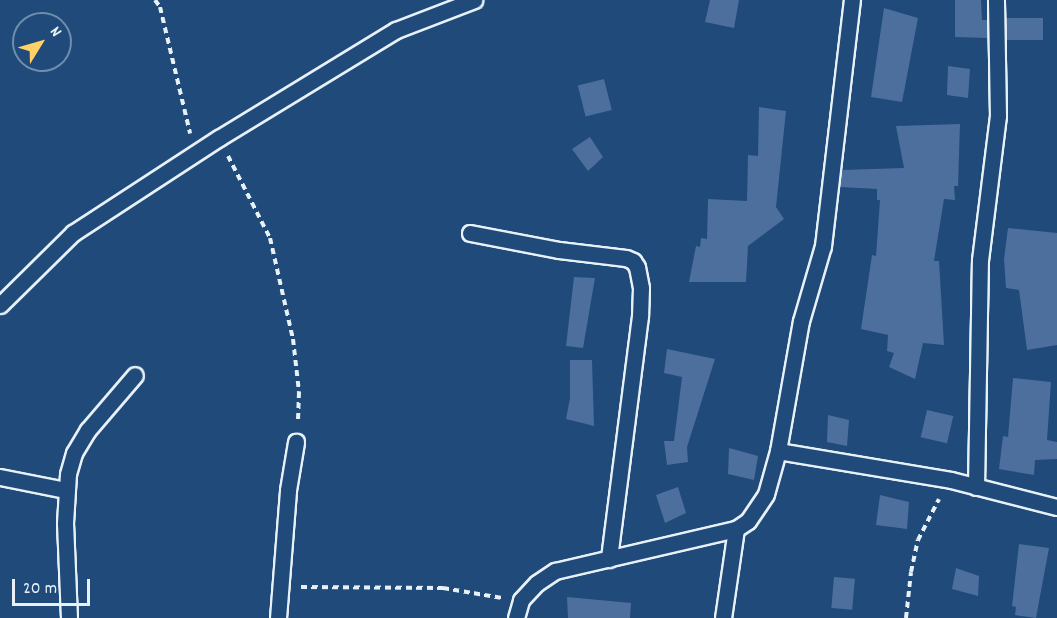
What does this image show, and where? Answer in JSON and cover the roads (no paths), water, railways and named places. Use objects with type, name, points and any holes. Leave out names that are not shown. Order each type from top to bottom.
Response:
[{"type":"lane","points":[[0,305],[73,233],[219,138],[396,30],[474,0]]},
{"type":"lane","points":[[516,618],[521,600],[537,583],[555,571],[735,529],[748,521],[766,494],[778,451],[801,321],[823,246],[852,0]]},
{"type":"lane","points":[[975,487],[980,260],[998,116],[996,0]]},
{"type":"lane","points":[[470,233],[559,250],[626,258],[633,261],[637,267],[641,288],[640,316],[609,559]]},
{"type":"lane","points":[[69,618],[65,490],[74,453],[88,430],[135,375]]},
{"type":"lane","points":[[278,618],[279,586],[296,442]]},
{"type":"lane","points":[[778,451],[951,480],[1057,507]]},
{"type":"lane","points":[[0,477],[65,490]]},
{"type":"lane","points":[[723,618],[735,529]]}]
